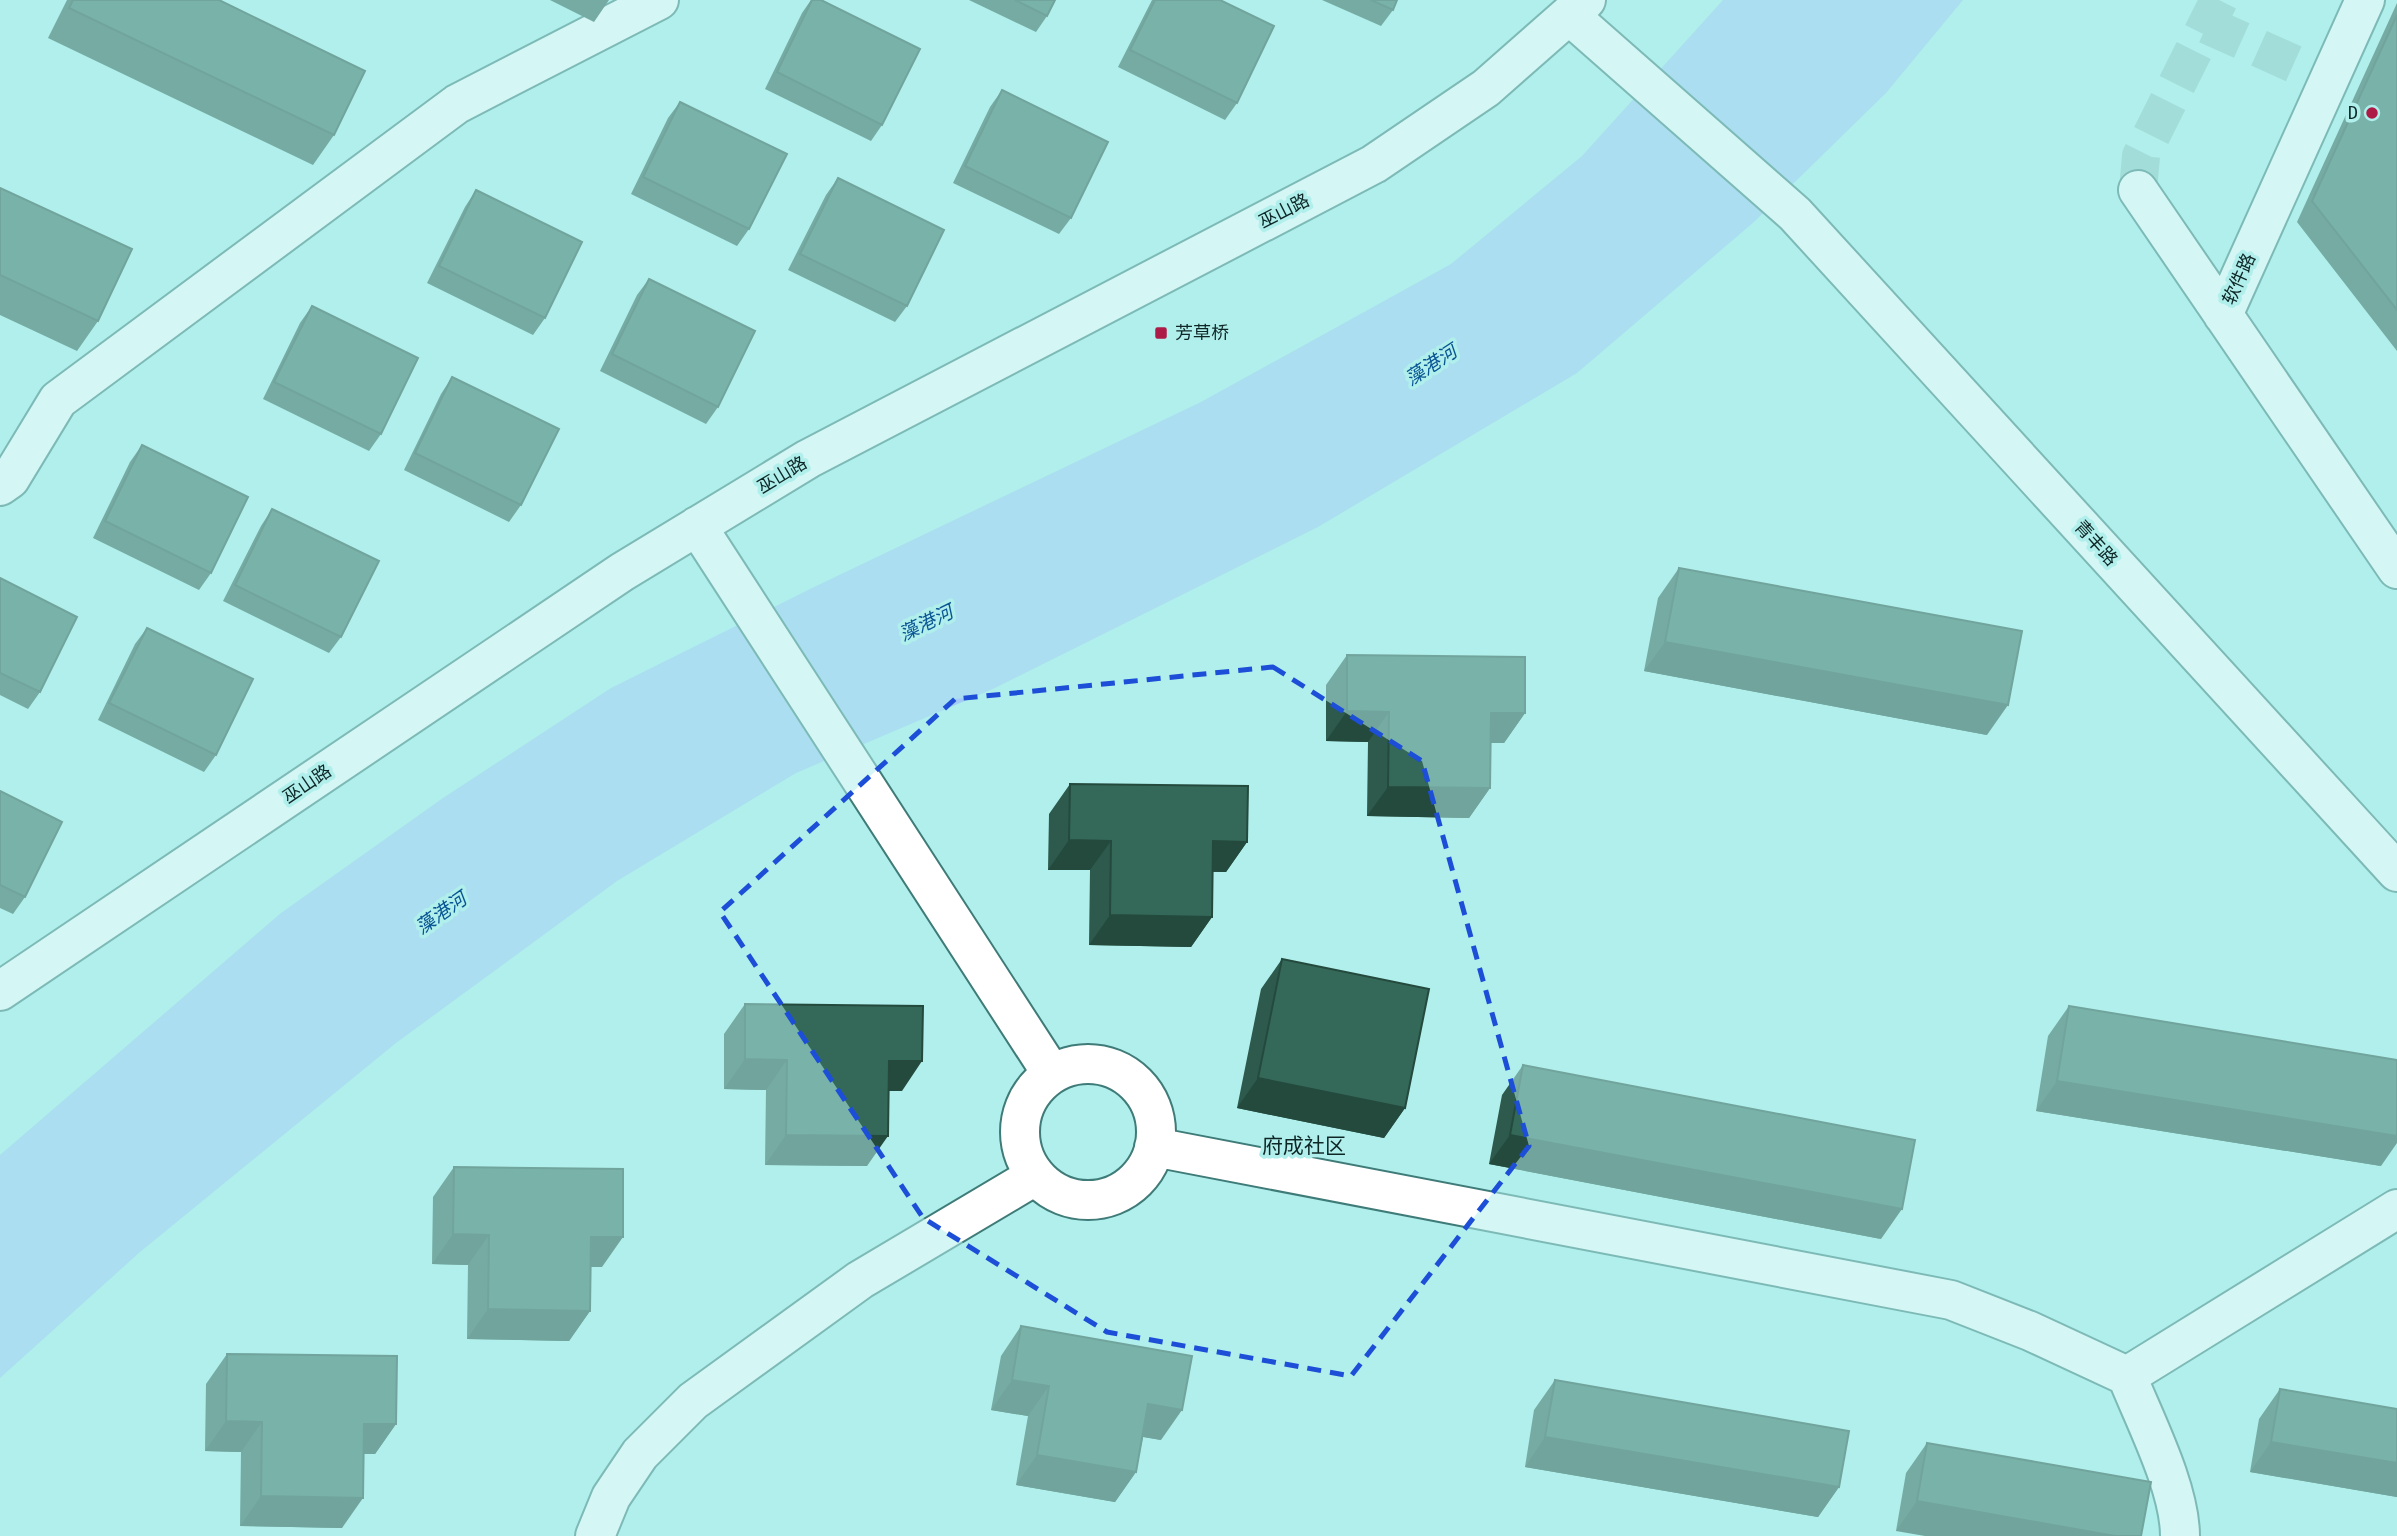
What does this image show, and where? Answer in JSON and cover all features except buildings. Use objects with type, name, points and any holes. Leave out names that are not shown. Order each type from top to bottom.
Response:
[{"type":"street","points":[[0,486],[10,479],[58,400],[457,104],[659,0]]},
{"type":"street","name":"软件路","points":[[2365,0],[2223,315],[2397,569]]},
{"type":"street","name":"青丰路","points":[[1578,8],[1620,62],[1795,214],[2397,872]]},
{"type":"street","name":"巫山路","points":[[0,991],[622,572],[808,459],[1374,164],[1486,88],[1578,8]]},
{"type":"street","points":[[2138,190],[2223,315]]},
{"type":"street","points":[[697,526],[1052,1074]]},
{"type":"street","points":[[1080,1064],[1109,1067],[1134,1082],[1152,1106],[1157,1135],[1154,1147],[1149,1164],[1132,1184],[1109,1197],[1082,1200],[1056,1193],[1035,1176],[1024,1155],[1020,1133],[1023,1110],[1034,1090],[1052,1074],[1080,1064]]},
{"type":"street","points":[[1154,1147],[1951,1300],[2030,1331],[2127,1376],[2163,1463],[2180,1521],[2180,1536]]},
{"type":"street","points":[[595,1536],[611,1497],[640,1454],[693,1401],[860,1280],[1035,1176]]},
{"type":"street","points":[[2127,1376],[2397,1209]]},
{"type":"highlighted area","points":[[1273,667],[1422,761],[1529,1146],[1351,1376],[1107,1332],[923,1218],[720,912],[955,699]]},
{"type":"water","name":"藻港河","points":[[1723,0],[1963,0],[1886,93],[1754,222],[1577,373],[1318,527],[995,688],[796,773],[617,881],[396,1043],[140,1252],[0,1378],[0,1155],[281,913],[443,798],[611,688],[810,589],[1201,402],[1451,264],[1582,156]]},
{"type":"tunnel","points":[[2138,190],[2141,156],[2219,0]]},
{"type":"tunnel","points":[[2207,25],[2397,110]]},
{"type":"place","name":"D","points":[[2372,113]]},
{"type":"place","name":"芳草桥","points":[[1161,333]]},
{"type":"district","name":"府成社区","points":[[1304,1146]]}]
